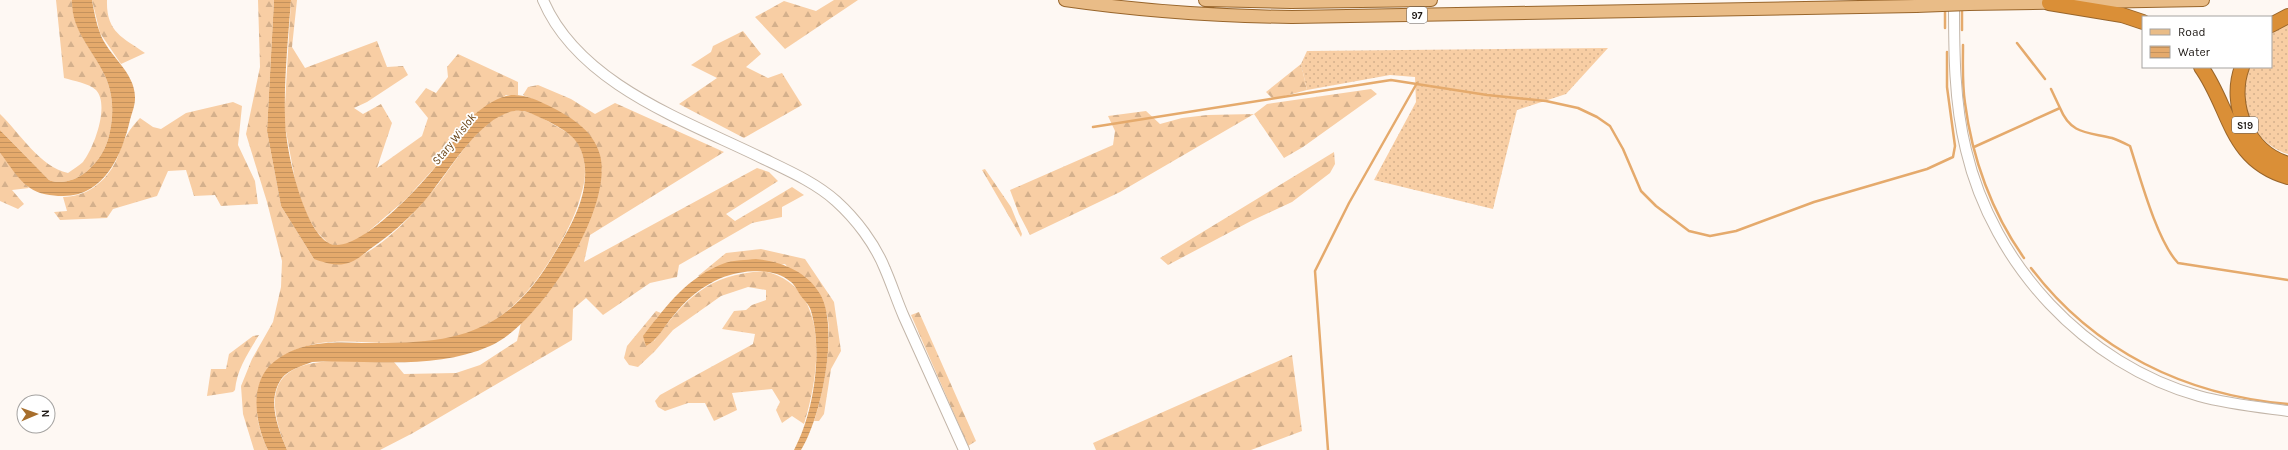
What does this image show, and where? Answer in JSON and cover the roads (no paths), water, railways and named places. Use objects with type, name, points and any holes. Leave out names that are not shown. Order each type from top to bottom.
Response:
[{"type":"highway","points":[[2049,3],[2122,15],[2142,22]]},
{"type":"highway","points":[[2272,24],[2288,16]]},
{"type":"highway","points":[[2202,68],[2211,83],[2235,138],[2242,147],[2264,167],[2288,177]]},
{"type":"highway","name":"S19","points":[[2242,68],[2238,79],[2237,98],[2247,131],[2266,153],[2288,164]]},
{"type":"main road","name":"97","points":[[1065,0],[1173,13],[1292,17],[2203,0]]},
{"type":"main road","name":"97","points":[[1205,0],[1291,2],[1431,0]]},
{"type":"street","points":[[543,0],[568,40],[586,60],[610,81],[643,100],[802,178],[836,201],[867,237],[885,268],[903,314],[964,450]]},
{"type":"street","points":[[1954,0],[1957,95],[1966,152],[1979,193],[1997,232],[2025,274],[2056,312],[2104,351],[2159,382],[2198,396],[2239,405],[2288,411]]},
{"type":"water","points":[[72,0],[92,0],[100,33],[131,81],[134,89],[135,101],[122,147],[109,172],[100,182],[89,189],[77,194],[54,196],[33,190],[18,176],[0,153],[0,130],[49,180],[63,182],[82,175],[102,154],[109,137],[111,124],[111,95],[104,74],[83,39],[75,21]]},
{"type":"water","points":[[274,0],[291,0],[285,89],[285,118],[288,147],[303,203],[310,220],[318,233],[327,242],[339,245],[353,241],[386,218],[430,174],[466,123],[487,105],[506,96],[521,96],[536,100],[571,118],[586,130],[597,146],[600,155],[601,178],[596,205],[584,234],[569,263],[550,291],[530,315],[509,334],[490,346],[468,354],[446,359],[424,361],[312,362],[296,368],[285,375],[277,387],[274,405],[277,423],[287,450],[268,450],[263,440],[257,416],[257,391],[266,370],[275,361],[285,354],[316,344],[420,342],[470,332],[492,321],[512,307],[532,287],[550,261],[573,221],[584,188],[585,173],[580,148],[572,136],[567,132],[530,113],[516,111],[502,115],[489,123],[476,135],[464,148],[423,203],[385,238],[351,262],[332,264],[314,259],[281,206],[267,131]]},
{"type":"water","points":[[756,259],[774,262],[800,273],[815,286],[826,309],[828,350],[826,373],[815,417],[801,450],[794,450],[807,418],[811,401],[816,363],[815,327],[808,305],[791,282],[784,277],[766,272],[757,271],[729,275],[708,285],[689,299],[678,309],[658,336],[646,346],[643,336],[669,303],[700,276],[725,263]]},
{"type":"waterway","points":[[1945,8],[1945,28]]},
{"type":"waterway","points":[[1962,8],[1962,30]]},
{"type":"waterway","points":[[2017,43],[2045,79]]},
{"type":"waterway","points":[[1963,45],[1964,96],[1968,124],[1978,164],[2002,223],[2024,258]]},
{"type":"waterway","points":[[1093,127],[1391,80],[1487,95],[1546,101],[1578,108],[1597,117],[1610,126],[1623,149],[1641,191],[1656,206],[1689,231],[1710,236],[1736,231],[1814,202],[1927,169],[1953,157],[1955,146],[1947,87],[1947,52]]},
{"type":"waterway","points":[[1328,450],[1315,271],[1349,203],[1417,83]]},
{"type":"waterway","points":[[2051,89],[2060,108]]},
{"type":"waterway","points":[[1974,147],[2060,108],[2064,117],[2075,128],[2088,133],[2112,138],[2130,146],[2156,224],[2170,253],[2178,263],[2288,280]]},
{"type":"waterway","points":[[2031,268],[2056,297],[2083,323],[2113,345],[2144,364],[2178,379],[2213,391],[2250,399],[2288,404]]},
{"type":"water label","name":"Stary Wislok","points":[[454,139]]}]
